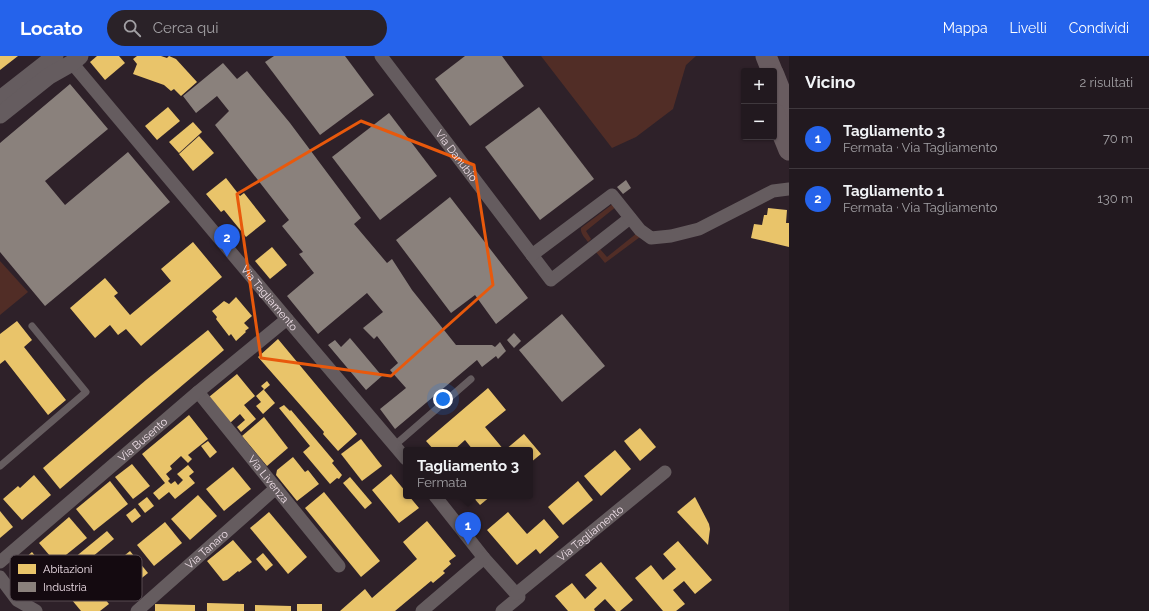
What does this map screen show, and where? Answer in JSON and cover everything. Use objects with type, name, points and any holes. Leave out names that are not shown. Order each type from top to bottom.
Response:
[{"type":"main road","points":[[752,56],[757,68]]},
{"type":"main road","points":[[766,56],[771,68]]},
{"type":"main road","points":[[777,82],[789,112]]},
{"type":"main road","points":[[777,120],[789,150]]},
{"type":"street","points":[[0,98],[55,56]]},
{"type":"street","name":"Via Danubio","points":[[381,56],[551,280],[630,218]]},
{"type":"street","points":[[0,115],[49,76],[76,59]]},
{"type":"street","name":"Via Tagliamento","points":[[76,59],[286,320],[403,455]]},
{"type":"street","points":[[532,255],[612,195],[640,230],[651,238],[671,236],[699,229],[772,191],[789,189]]},
{"type":"street","name":"Via Busento","points":[[0,562],[198,392],[286,320]]},
{"type":"street","name":"Via Livenza","points":[[198,392],[340,566]]},
{"type":"street","name":"Via Tagliamento","points":[[502,611],[518,595],[665,472]]},
{"type":"street","name":"Via Tanaro","points":[[137,611],[276,488]]},
{"type":"street","points":[[437,499],[484,558],[518,595]]},
{"type":"street","points":[[422,611],[484,558]]},
{"type":"street","points":[[0,577],[10,591]]},
{"type":"street","points":[[19,601],[36,611]]},
{"type":"lane","points":[[0,466],[86,392],[32,326]]},
{"type":"lane","points":[[395,445],[471,379]]},
{"type":"highlighted area","points":[[361,121],[474,165],[493,285],[391,376],[261,358],[237,194]]},
{"type":"shaded area","points":[[541,56],[696,56],[686,65],[673,109],[636,137],[612,148]]},
{"type":"shaded area","points":[[614,203],[617,206],[586,231],[591,239],[588,242],[582,234],[581,228]]},
{"type":"shaded area","points":[[637,233],[640,237],[605,263],[596,252],[600,249],[607,257]]},
{"type":"shaded area","points":[[0,261],[28,292],[0,315]]},
{"type":"building: Abitazioni","points":[[0,56],[18,56],[0,70]]},
{"type":"building: Abitazioni","points":[[97,56],[119,56],[125,63],[105,80],[90,62]]},
{"type":"building: Abitazioni","points":[[137,56],[161,56],[167,58],[169,56],[176,59],[197,82],[181,96],[174,89],[171,91],[164,85],[133,74],[137,64],[133,59]]},
{"type":"building: Abitazioni","points":[[168,107],[180,121],[157,140],[145,126]]},
{"type":"building: Abitazioni","points":[[193,122],[202,132],[179,153],[169,142]]},
{"type":"building: Abitazioni","points":[[199,136],[214,153],[193,171],[179,154]]},
{"type":"building: Abitazioni","points":[[226,178],[240,196],[244,193],[266,221],[246,237],[224,210],[221,212],[206,194]]},
{"type":"building: Abitazioni","points":[[768,208],[787,210],[786,223],[789,223],[789,247],[751,238],[754,224],[762,225],[764,215],[767,215]]},
{"type":"building: Abitazioni","points":[[193,242],[222,277],[141,346],[126,329],[118,335],[110,325],[95,338],[70,308],[105,278],[118,293],[114,296],[130,315],[171,281],[161,269]]},
{"type":"building: Abitazioni","points":[[272,247],[287,265],[270,279],[255,261]]},
{"type":"building: Abitazioni","points":[[236,297],[252,316],[244,323],[249,328],[236,341],[231,334],[229,336],[212,311],[224,301],[229,304]]},
{"type":"building: Abitazioni","points":[[17,321],[32,340],[24,347],[66,400],[48,415],[5,360],[0,364],[0,334]]},
{"type":"building: Abitazioni","points":[[208,330],[224,350],[60,489],[43,468],[146,380]]},
{"type":"building: Abitazioni","points":[[278,339],[357,434],[338,451],[323,434],[324,432],[258,357]]},
{"type":"building: Abitazioni","points":[[237,374],[255,396],[244,405],[256,419],[241,432],[237,427],[245,420],[240,414],[230,423],[209,397]]},
{"type":"building: Abitazioni","points":[[267,381],[270,385],[264,390],[275,403],[263,414],[256,406],[261,402],[256,396],[264,389],[261,386]]},
{"type":"building: Abitazioni","points":[[488,388],[506,410],[485,427],[502,447],[471,447],[465,440],[457,447],[431,447],[426,441]]},
{"type":"building: Abitazioni","points":[[284,405],[290,411],[291,410],[334,461],[332,463],[342,475],[339,479],[337,478],[330,484],[303,452],[310,446],[279,408]]},
{"type":"building: Abitazioni","points":[[189,415],[208,439],[188,455],[192,459],[188,463],[181,456],[170,466],[172,469],[166,474],[170,479],[168,481],[171,484],[175,481],[178,485],[183,480],[177,474],[188,465],[194,472],[189,476],[195,483],[175,499],[169,492],[159,500],[153,493],[165,483],[142,454]]},
{"type":"building: Abitazioni","points":[[264,417],[288,448],[267,466],[242,436]]},
{"type":"building: Abitazioni","points":[[640,428],[656,447],[640,461],[624,441]]},
{"type":"building: Abitazioni","points":[[524,434],[541,454],[533,461],[533,447],[509,447]]},
{"type":"building: Abitazioni","points":[[361,439],[382,466],[362,481],[341,454]]},
{"type":"building: Abitazioni","points":[[208,441],[217,452],[210,458],[201,446]]},
{"type":"building: Abitazioni","points":[[615,450],[631,469],[601,496],[584,476]]},
{"type":"building: Abitazioni","points":[[293,457],[305,472],[308,470],[319,484],[297,501],[276,475],[277,470]]},
{"type":"building: Abitazioni","points":[[132,464],[150,486],[133,499],[115,477]]},
{"type":"building: Abitazioni","points":[[233,467],[251,489],[224,511],[206,489]]},
{"type":"building: Abitazioni","points":[[391,474],[403,488],[403,499],[412,499],[419,508],[399,523],[372,490]]},
{"type":"building: Abitazioni","points":[[34,475],[51,495],[22,520],[3,499],[18,486],[20,488]]},
{"type":"building: Abitazioni","points":[[350,477],[372,503],[365,509],[343,483]]},
{"type":"building: Abitazioni","points":[[110,481],[128,504],[94,531],[76,509]]},
{"type":"building: Abitazioni","points":[[578,481],[593,500],[563,525],[548,507]]},
{"type":"building: Abitazioni","points":[[324,492],[380,561],[361,577],[305,508]]},
{"type":"building: Abitazioni","points":[[198,495],[217,516],[190,540],[171,519]]},
{"type":"building: Abitazioni","points":[[147,497],[154,506],[145,513],[138,504]]},
{"type":"building: Abitazioni","points":[[695,497],[709,524],[710,529],[708,545],[677,512]]},
{"type":"building: Abitazioni","points":[[475,499],[487,499],[480,505]]},
{"type":"building: Abitazioni","points":[[135,508],[141,516],[132,523],[126,515]]},
{"type":"building: Abitazioni","points":[[0,511],[13,527],[0,538]]},
{"type":"building: Abitazioni","points":[[269,512],[307,557],[288,574],[250,528]]},
{"type":"building: Abitazioni","points":[[508,512],[527,534],[544,519],[559,537],[540,554],[536,549],[517,565],[487,530]]},
{"type":"building: Abitazioni","points":[[69,517],[87,538],[66,555],[49,555],[39,543]]},
{"type":"building: Abitazioni","points":[[427,521],[456,556],[449,561],[451,564],[443,571],[445,573],[433,583],[431,581],[395,611],[340,611],[365,589],[372,598],[417,559],[403,542]]},
{"type":"building: Abitazioni","points":[[165,522],[182,543],[154,566],[137,545]]},
{"type":"building: Abitazioni","points":[[107,531],[114,539],[94,555],[78,555]]},
{"type":"building: Abitazioni","points":[[233,540],[252,562],[227,580],[223,581],[207,561]]},
{"type":"building: Abitazioni","points":[[678,541],[712,580],[695,594],[684,581],[673,590],[685,604],[676,611],[663,611],[635,578],[651,565],[663,580],[676,569],[663,554]]},
{"type":"building: Abitazioni","points":[[130,551],[133,555],[125,555]]},
{"type":"building: Abitazioni","points":[[263,553],[273,565],[266,571],[256,559]]},
{"type":"building: Abitazioni","points":[[601,562],[633,600],[620,611],[616,611],[605,599],[594,609],[595,611],[568,611],[555,596],[572,583],[585,599],[597,588],[585,575]]},
{"type":"building: Abitazioni","points":[[142,566],[148,573],[142,578]]},
{"type":"building: Abitazioni","points":[[73,601],[107,601],[109,604],[100,611],[81,611]]},
{"type":"building: Abitazioni","points":[[207,603],[244,604],[244,611],[207,611]]},
{"type":"building: Abitazioni","points":[[155,604],[195,605],[195,611],[155,611]]},
{"type":"building: Abitazioni","points":[[297,604],[322,604],[322,611],[297,611]]},
{"type":"building: Abitazioni","points":[[255,605],[291,606],[291,611],[255,611]]},
{"type":"building: Industria","points":[[274,56],[345,56],[374,95],[320,135],[265,62]]},
{"type":"building: Industria","points":[[465,56],[502,56],[524,86],[470,126],[435,79]]},
{"type":"building: Industria","points":[[223,63],[237,79],[247,71],[290,123],[361,218],[354,224],[387,263],[392,259],[412,290],[456,345],[492,345],[495,347],[500,342],[506,351],[498,359],[496,356],[482,367],[477,360],[395,429],[380,409],[406,388],[390,370],[398,363],[377,336],[374,339],[363,328],[383,312],[367,293],[318,334],[287,296],[314,273],[299,254],[303,252],[282,226],[289,220],[215,125],[229,111],[217,96],[196,113],[183,96]]},
{"type":"building: Industria","points":[[70,84],[108,129],[45,181],[65,205],[128,152],[170,202],[45,306],[0,252],[0,143]]},
{"type":"building: Industria","points":[[539,107],[594,179],[540,220],[485,147]]},
{"type":"building: Industria","points":[[389,113],[437,176],[380,220],[332,157]]},
{"type":"building: Industria","points":[[626,180],[631,188],[623,194],[617,187]]},
{"type":"building: Industria","points":[[450,197],[528,298],[496,324],[475,295],[451,313],[396,240]]},
{"type":"building: Industria","points":[[562,314],[605,366],[562,402],[519,350]]},
{"type":"building: Industria","points":[[514,333],[521,341],[514,348],[507,340]]},
{"type":"building: Industria","points":[[350,338],[382,376],[366,390],[328,345],[335,340],[341,347]]},
{"type":"place","name":"Tagliamento 1","points":[[227,257]]},
{"type":"place","name":"Tagliamento 3","points":[[468,545]]}]
